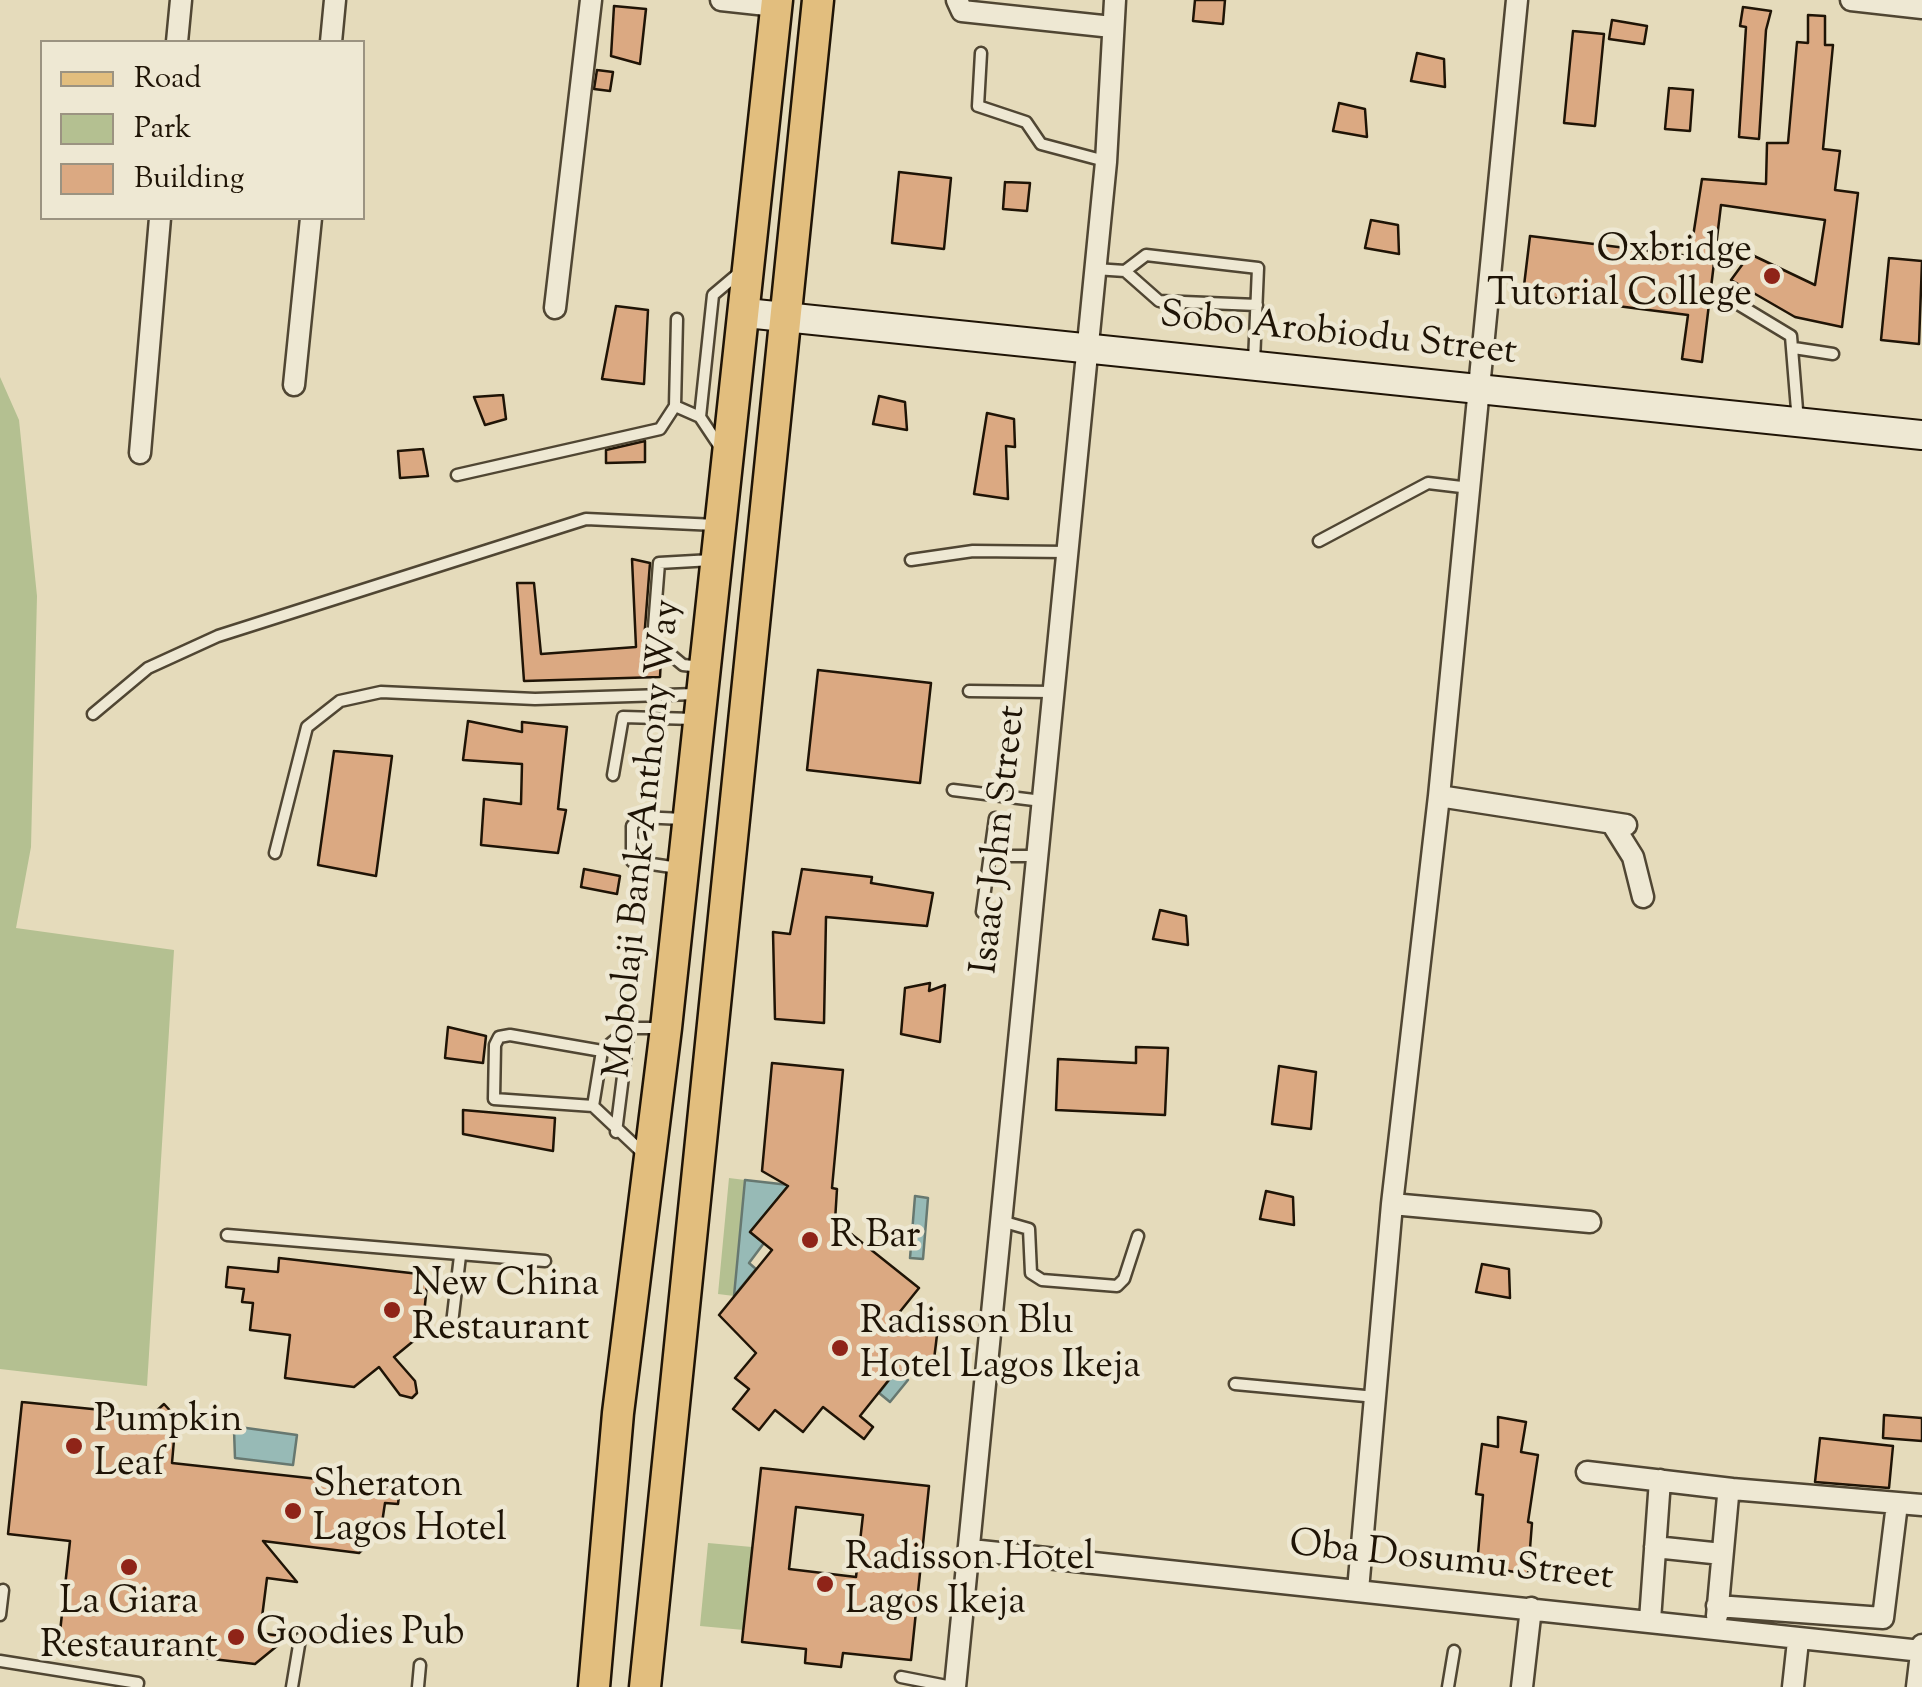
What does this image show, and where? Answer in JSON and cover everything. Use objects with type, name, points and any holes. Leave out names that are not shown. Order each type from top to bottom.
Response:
[{"type":"main road","points":[[645,1687],[679,1326],[818,0]]},
{"type":"main road","name":"Mobolaji Bank-Anthony Way","points":[[594,1687],[618,1413],[684,868],[776,3]]},
{"type":"main road","points":[[629,1324],[637,1341],[647,1348],[668,1342],[679,1326]]},
{"type":"main road","points":[[618,1413],[636,1386],[648,1385],[664,1396],[670,1422]]},
{"type":"street","points":[[177,40],[181,0]]},
{"type":"street","points":[[330,40],[335,0]]},
{"type":"street","points":[[555,308],[592,0]]},
{"type":"street","points":[[721,0],[776,3]]},
{"type":"street","points":[[957,0],[962,10],[1112,27]]},
{"type":"street","name":"Isaac John Street","points":[[954,1687],[972,1550],[1000,1221],[1106,162],[1115,0]]},
{"type":"street","points":[[1358,1590],[1378,1398],[1392,1204],[1481,390],[1516,0]]},
{"type":"street","points":[[1851,0],[1922,8]]},
{"type":"street","points":[[140,454],[160,220]]},
{"type":"street","points":[[294,385],[311,220]]},
{"type":"street","name":"Sobo Arobiodu Street","points":[[746,313],[1922,436]]},
{"type":"street","points":[[1439,796],[1620,825],[1634,856],[1643,897]]},
{"type":"street","points":[[1392,1204],[1590,1222]]},
{"type":"street","points":[[1587,1472],[1922,1505]]},
{"type":"street","points":[[1650,1620],[1660,1480]]},
{"type":"street","points":[[1732,1489],[1717,1611],[1883,1618],[1897,1504]]},
{"type":"street","points":[[1655,1547],[1722,1554]]},
{"type":"street","name":"Oba Dosumu Street","points":[[972,1550],[1650,1620],[1798,1641],[1922,1649]]},
{"type":"street","points":[[1522,1687],[1530,1608]]},
{"type":"street","points":[[1794,1687],[1798,1641]]},
{"type":"street","points":[[1917,1687],[1922,1649]]},
{"type":"lane","points":[[980,53],[978,106],[1026,122],[1040,144],[1106,162]]},
{"type":"lane","points":[[1126,271],[1146,254],[1258,268],[1254,367]]},
{"type":"lane","points":[[700,417],[713,295],[751,262]]},
{"type":"lane","points":[[1095,268],[1126,271],[1159,300],[1257,305]]},
{"type":"lane","points":[[1728,298],[1791,336],[1798,422]]},
{"type":"lane","points":[[457,475],[660,429],[675,406],[678,319]]},
{"type":"lane","points":[[1794,348],[1834,354]]},
{"type":"lane","points":[[675,406],[700,417],[727,456]]},
{"type":"lane","points":[[1320,541],[1428,483],[1470,488]]},
{"type":"lane","points":[[92,714],[148,668],[218,636],[586,518],[722,526]]},
{"type":"lane","points":[[911,560],[973,552],[1067,552]]},
{"type":"lane","points":[[703,694],[683,665],[653,640],[659,563],[718,560]]},
{"type":"lane","points":[[969,691],[1052,692]]},
{"type":"lane","points":[[276,852],[307,728],[340,701],[381,692],[535,699],[703,694]]},
{"type":"lane","points":[[613,774],[623,717],[703,694]]},
{"type":"lane","points":[[953,790],[1042,801]]},
{"type":"lane","points":[[684,868],[632,861],[632,826],[640,817],[689,820]]},
{"type":"lane","points":[[982,912],[995,818]]},
{"type":"lane","points":[[989,856],[1036,856]]},
{"type":"lane","points":[[593,1106],[602,1051],[630,1028],[666,1028]]},
{"type":"lane","points":[[616,1132],[630,1028]]},
{"type":"lane","points":[[602,1051],[510,1035],[500,1037],[494,1045],[494,1099],[593,1106],[616,1132],[650,1158]]},
{"type":"lane","points":[[1000,1221],[1029,1229],[1030,1273],[1042,1280],[1117,1286],[1124,1279],[1138,1236]]},
{"type":"lane","points":[[227,1235],[545,1262]]},
{"type":"lane","points":[[451,1332],[460,1256]]},
{"type":"lane","points":[[1235,1384],[1378,1398]]},
{"type":"lane","points":[[0,1615],[3,1590]]},
{"type":"lane","points":[[292,1687],[300,1639]]},
{"type":"lane","points":[[1448,1687],[1454,1650]]},
{"type":"lane","points":[[0,1661],[138,1683],[138,1687]]},
{"type":"lane","points":[[418,1687],[420,1665]]},
{"type":"lane","points":[[901,1677],[954,1687]]},
{"type":"green space","points":[[0,377],[19,420],[37,596],[31,847],[16,928],[174,950],[147,1386],[0,1369]]},
{"type":"green space","points":[[729,1178],[745,1180],[734,1296],[718,1294]]},
{"type":"green space","points":[[708,1543],[752,1547],[744,1630],[700,1626]]},
{"type":"water","points":[[745,1180],[789,1185],[750,1232],[764,1243],[749,1263],[756,1269],[734,1296]]},
{"type":"water","points":[[915,1196],[928,1198],[923,1259],[910,1258]]},
{"type":"water","points":[[896,1371],[908,1380],[890,1402],[879,1393]]},
{"type":"water","points":[[239,1427],[297,1435],[293,1465],[235,1458],[234,1430]]},
{"type":"building","points":[[1195,0],[1225,0],[1223,24],[1193,21]]},
{"type":"building","points":[[614,6],[646,9],[640,64],[611,56]]},
{"type":"building","points":[[1743,7],[1771,11],[1766,30],[1759,139],[1739,137],[1746,27],[1740,26]]},
{"type":"building","points":[[1808,15],[1825,16],[1825,45],[1833,45],[1823,149],[1840,151],[1835,190],[1858,193],[1842,327],[1795,317],[1731,280],[1750,254],[1815,285],[1825,220],[1721,205],[1702,362],[1682,359],[1688,315],[1523,294],[1530,236],[1690,256],[1702,179],[1766,184],[1767,143],[1788,143],[1797,42],[1808,43]]},
{"type":"building","points":[[1612,20],[1647,26],[1644,44],[1609,39]]},
{"type":"building","points":[[1573,31],[1604,34],[1595,126],[1564,123]]},
{"type":"building","points":[[1417,53],[1444,59],[1445,87],[1411,81]]},
{"type":"building","points":[[597,70],[613,72],[610,91],[594,89]]},
{"type":"building","points":[[1669,88],[1693,90],[1690,131],[1665,129]]},
{"type":"building","points":[[1339,103],[1365,109],[1367,137],[1333,131]]},
{"type":"building","points":[[899,172],[951,178],[944,249],[892,243]]},
{"type":"building","points":[[1005,182],[1030,183],[1027,211],[1003,209]]},
{"type":"building","points":[[1371,220],[1398,225],[1399,254],[1365,248]]},
{"type":"building","points":[[1889,258],[1922,261],[1919,344],[1881,340]]},
{"type":"building","points":[[616,306],[648,310],[644,384],[602,379]]},
{"type":"building","points":[[503,395],[506,419],[485,425],[474,397]]},
{"type":"building","points":[[879,396],[905,402],[907,430],[873,424]]},
{"type":"building","points":[[987,413],[1014,419],[1015,447],[1006,446],[1008,499],[974,494]]},
{"type":"building","points":[[645,441],[645,462],[606,463],[606,450]]},
{"type":"building","points":[[423,449],[428,476],[400,478],[398,451]]},
{"type":"building","points":[[632,559],[650,563],[644,640],[661,658],[660,677],[524,681],[517,583],[534,583],[541,654],[636,647]]},
{"type":"building","points":[[818,670],[931,683],[920,783],[807,770]]},
{"type":"building","points":[[468,721],[522,732],[522,722],[567,727],[558,809],[566,810],[558,853],[481,845],[484,799],[521,804],[522,764],[463,760]]},
{"type":"building","points":[[334,751],[392,756],[376,876],[318,865]]},
{"type":"building","points":[[584,869],[620,876],[617,894],[581,887]]},
{"type":"building","points":[[802,869],[872,877],[871,883],[933,893],[927,926],[826,917],[824,1023],[775,1019],[773,932],[790,934]]},
{"type":"building","points":[[1160,910],[1186,916],[1188,945],[1153,939]]},
{"type":"building","points":[[930,983],[929,991],[945,985],[940,1042],[901,1034],[905,988]]},
{"type":"building","points":[[448,1027],[486,1036],[483,1063],[445,1058]]},
{"type":"building","points":[[1136,1047],[1168,1048],[1165,1115],[1056,1110],[1058,1059],[1136,1063]]},
{"type":"building","points":[[772,1063],[843,1070],[832,1188],[837,1189],[835,1221],[919,1288],[886,1329],[937,1335],[932,1376],[896,1371],[860,1416],[873,1427],[864,1439],[823,1407],[803,1432],[775,1410],[759,1430],[733,1409],[749,1389],[735,1378],[756,1353],[719,1315],[772,1250],[750,1232],[788,1186],[762,1171]]},
{"type":"building","points":[[1279,1066],[1316,1072],[1311,1129],[1272,1124]]},
{"type":"building","points":[[463,1110],[555,1118],[553,1151],[463,1134]]},
{"type":"building","points":[[1266,1191],[1293,1197],[1294,1225],[1260,1219]]},
{"type":"building","points":[[279,1258],[428,1275],[422,1334],[394,1357],[415,1381],[417,1393],[412,1398],[400,1395],[379,1367],[354,1387],[285,1378],[290,1335],[250,1330],[253,1303],[242,1302],[244,1289],[226,1287],[228,1267],[278,1272]]},
{"type":"building","points":[[1482,1264],[1509,1269],[1510,1298],[1476,1292]]},
{"type":"building","points":[[22,1402],[152,1415],[164,1404],[176,1417],[172,1463],[400,1488],[398,1504],[385,1503],[382,1523],[371,1522],[368,1544],[359,1553],[263,1541],[297,1582],[267,1578],[260,1633],[288,1637],[255,1664],[59,1641],[70,1541],[8,1534]]},
{"type":"building","points":[[1884,1415],[1922,1418],[1922,1441],[1883,1438]]},
{"type":"building","points":[[1498,1417],[1526,1422],[1521,1452],[1538,1455],[1528,1522],[1532,1523],[1528,1574],[1477,1566],[1483,1495],[1476,1494],[1482,1444],[1498,1447]]},
{"type":"building","points":[[1820,1438],[1893,1446],[1889,1488],[1815,1482]]},
{"type":"building","points":[[761,1468],[929,1486],[911,1660],[843,1653],[841,1667],[805,1663],[806,1649],[742,1642]],"holes":[[[796,1507],[863,1515],[856,1577],[789,1569]]]},
{"type":"place","name":"Oxbridge Tutorial College","points":[[1772,276]]},
{"type":"place","name":"R Bar","points":[[810,1240]]},
{"type":"place","name":"New China Restaurant","points":[[392,1310]]},
{"type":"place","name":"Radisson Blu Hotel Lagos Ikeja","points":[[840,1348]]},
{"type":"place","name":"Pumpkin Leaf","points":[[74,1446]]},
{"type":"place","name":"Sheraton Lagos Hotel","points":[[293,1511]]},
{"type":"place","name":"La Giara Restaurant","points":[[129,1567]]},
{"type":"place","name":"Radisson Hotel Lagos Ikeja","points":[[825,1584]]},
{"type":"place","name":"Goodies Pub","points":[[236,1637]]}]
